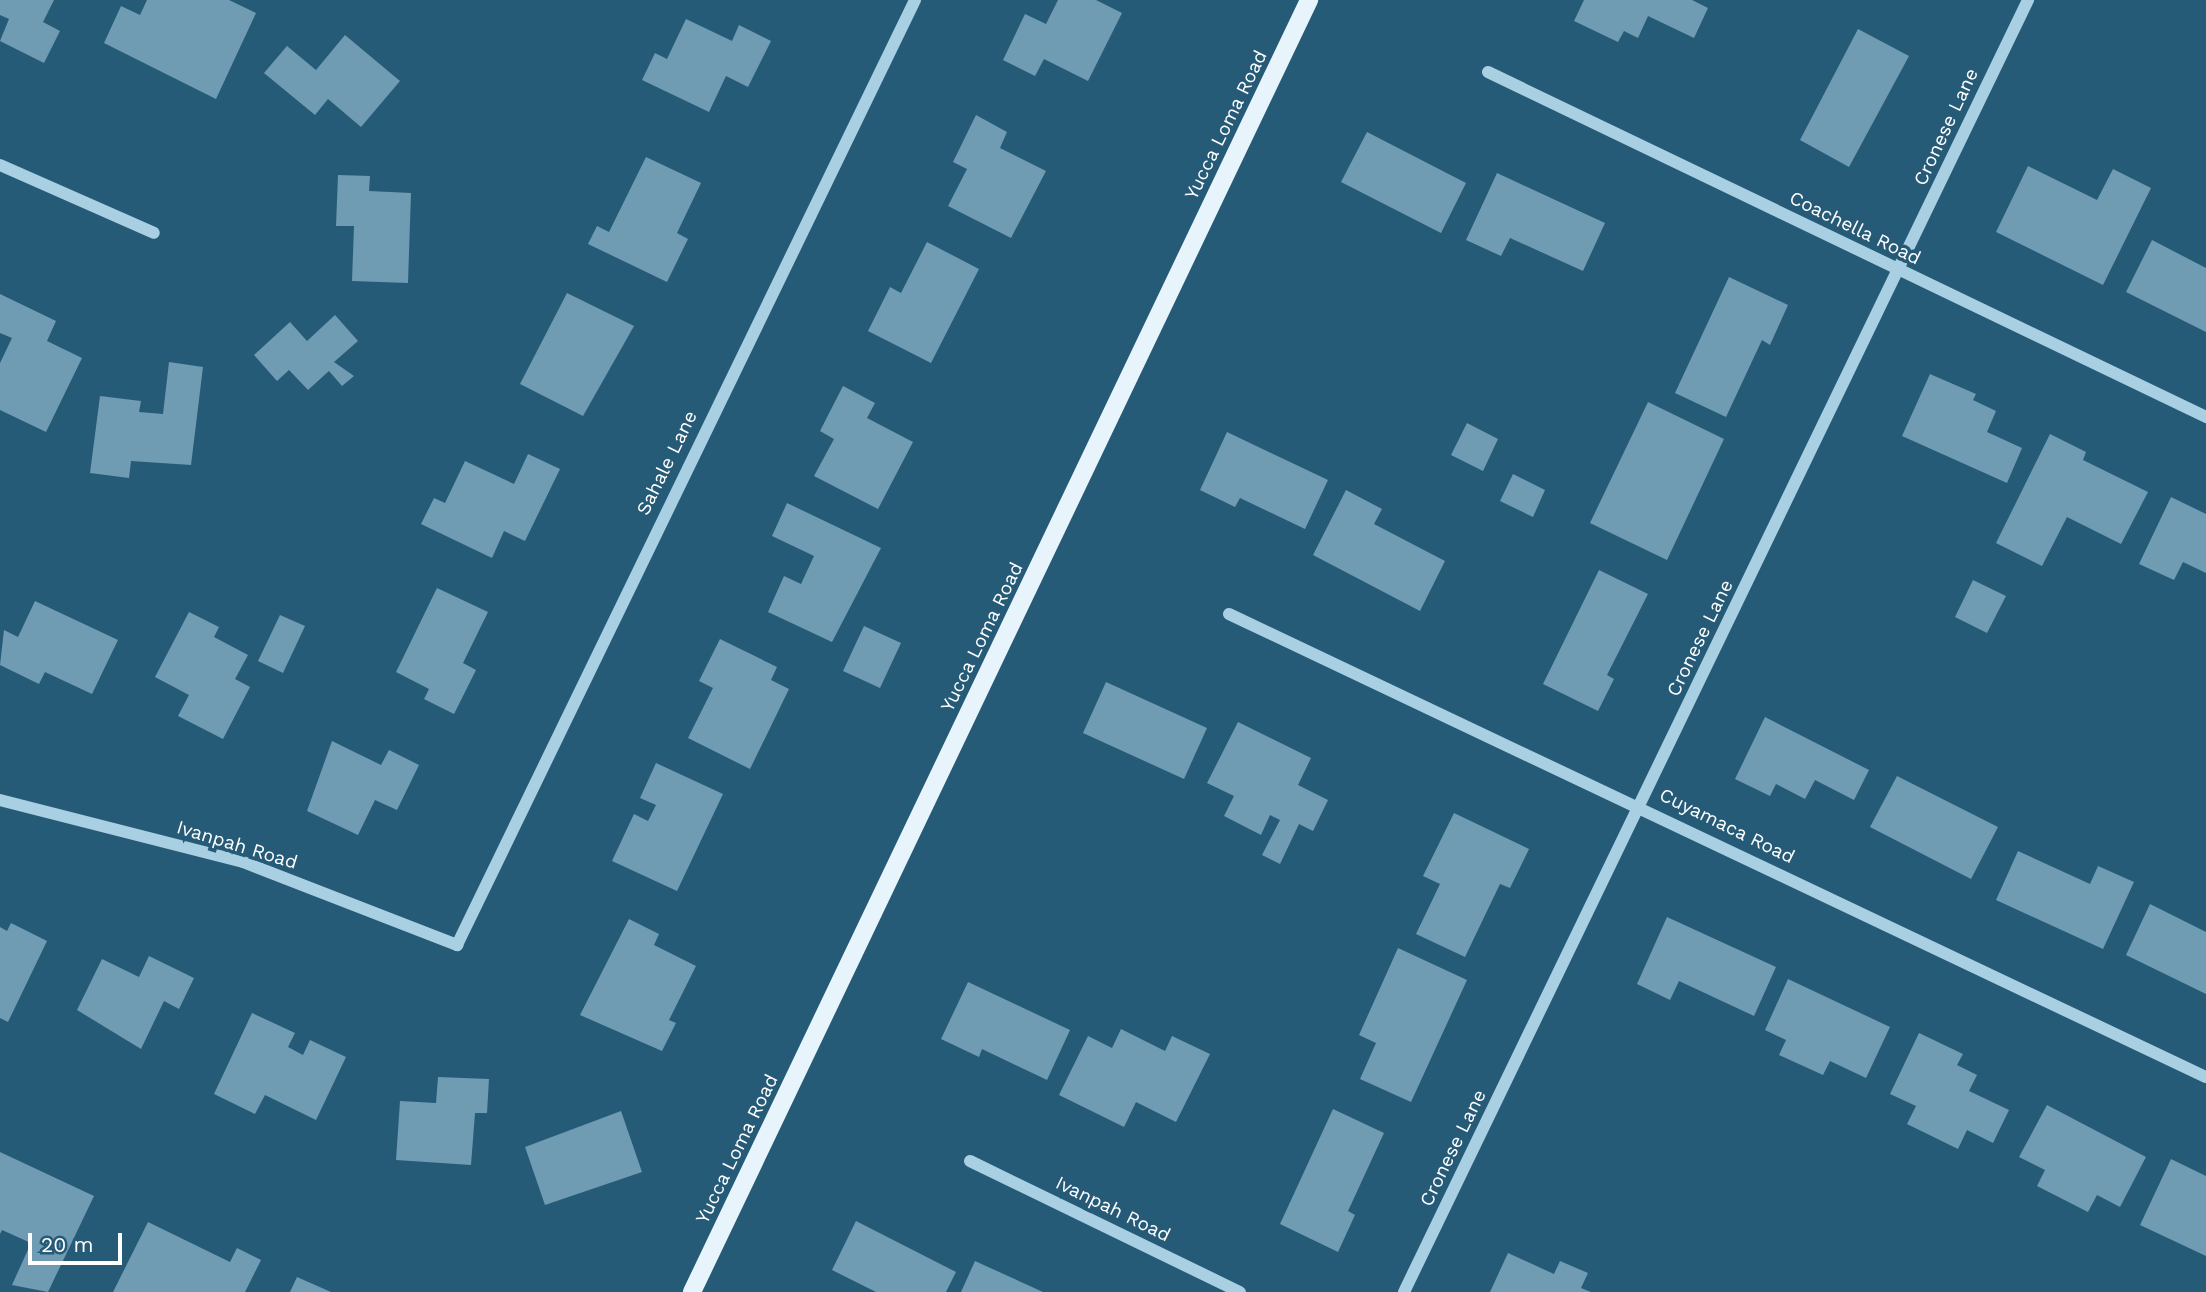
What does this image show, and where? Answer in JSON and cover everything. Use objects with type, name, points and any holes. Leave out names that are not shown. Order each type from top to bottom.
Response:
[{"type":"main road","name":"Yucca Loma Road","points":[[692,1292],[1310,0]]},
{"type":"street","name":"Sahale Lane","points":[[457,945],[915,0]]},
{"type":"street","name":"Cronese Lane","points":[[1404,1292],[1641,807],[2028,0]]},
{"type":"street","name":"Coachella Road","points":[[1488,72],[2206,417]]},
{"type":"street","points":[[0,165],[154,233]]},
{"type":"street","name":"Cuyamaca Road","points":[[1229,614],[2206,1077]]},
{"type":"street","name":"Ivanpah Road","points":[[0,800],[243,862],[457,945]]},
{"type":"street","name":"Ivanpah Road","points":[[970,1161],[1240,1292]]},
{"type":"building","points":[[0,0],[54,0],[43,22],[60,31],[44,63],[0,41],[9,19],[0,15]]},
{"type":"building","points":[[147,0],[229,0],[256,13],[216,99],[104,43],[121,6],[140,15]]},
{"type":"building","points":[[1058,0],[1096,0],[1122,13],[1088,81],[1044,59],[1035,76],[1003,60],[1025,14],[1046,24]]},
{"type":"building","points":[[1584,0],[1692,0],[1708,8],[1694,38],[1648,16],[1638,38],[1624,31],[1618,42],[1574,21]]},
{"type":"building","points":[[686,19],[732,41],[739,25],[771,41],[748,87],[726,76],[709,112],[642,80],[655,53],[667,59]]},
{"type":"building","points":[[1858,29],[1909,56],[1849,167],[1800,140]]},
{"type":"building","points":[[345,35],[400,81],[361,127],[328,99],[315,115],[264,73],[287,46],[316,70]]},
{"type":"building","points":[[976,115],[1007,132],[1000,148],[1046,171],[1011,238],[948,206],[967,169],[953,162]]},
{"type":"building","points":[[1367,132],[1466,183],[1441,233],[1341,182]]},
{"type":"building","points":[[646,157],[701,183],[677,233],[688,239],[667,282],[588,244],[597,226],[609,232]]},
{"type":"building","points":[[2028,166],[2097,200],[2113,169],[2151,188],[2103,285],[1996,232]]},
{"type":"building","points":[[1497,173],[1605,223],[1583,271],[1510,238],[1501,256],[1466,240]]},
{"type":"building","points":[[338,175],[370,176],[369,191],[411,193],[408,283],[352,281],[354,226],[336,226]]},
{"type":"building","points":[[2152,240],[2206,268],[2206,332],[2126,292]]},
{"type":"building","points":[[927,242],[979,269],[931,363],[868,331],[890,287],[901,293]]},
{"type":"building","points":[[1729,277],[1788,305],[1770,345],[1762,340],[1726,417],[1675,393]]},
{"type":"building","points":[[567,293],[634,326],[583,416],[520,384]]},
{"type":"building","points":[[0,294],[56,321],[47,341],[82,358],[46,432],[0,410],[0,363],[12,338],[0,333]]},
{"type":"building","points":[[335,315],[358,341],[334,362],[354,376],[342,386],[329,371],[308,390],[289,370],[277,381],[254,355],[290,322],[307,341]]},
{"type":"building","points":[[169,362],[203,367],[191,465],[131,461],[129,478],[90,473],[100,396],[141,401],[139,412],[163,414]]},
{"type":"building","points":[[1930,374],[1976,394],[1973,400],[1996,411],[1987,432],[2022,448],[2007,483],[1902,436]]},
{"type":"building","points":[[843,386],[875,403],[867,418],[913,442],[878,509],[814,476],[834,439],[820,431]]},
{"type":"building","points":[[1648,402],[1724,439],[1667,560],[1590,523]]},
{"type":"building","points":[[1467,423],[1498,439],[1483,471],[1451,455]]},
{"type":"building","points":[[1227,432],[1328,480],[1305,529],[1240,498],[1235,507],[1200,490]]},
{"type":"building","points":[[2050,434],[2086,452],[2083,460],[2148,492],[2121,544],[2067,517],[2042,566],[1996,543]]},
{"type":"building","points":[[528,454],[560,469],[525,541],[504,531],[492,558],[421,524],[434,498],[445,503],[465,461],[514,484]]},
{"type":"building","points":[[1513,474],[1545,490],[1533,517],[1500,501]]},
{"type":"building","points":[[1346,490],[1382,509],[1374,524],[1445,561],[1420,611],[1313,555]]},
{"type":"building","points":[[2171,497],[2206,514],[2206,573],[2183,562],[2174,580],[2139,564]]},
{"type":"building","points":[[787,503],[881,548],[832,642],[768,612],[784,576],[801,584],[814,556],[772,536]]},
{"type":"building","points":[[1599,570],[1648,594],[1607,675],[1614,679],[1598,711],[1543,684]]},
{"type":"building","points":[[1973,580],[2006,596],[1987,633],[1955,617]]},
{"type":"building","points":[[437,588],[488,612],[463,663],[476,670],[454,714],[424,699],[429,689],[396,672]]},
{"type":"building","points":[[35,601],[118,640],[92,694],[45,672],[39,684],[0,665],[4,630],[18,637]]},
{"type":"building","points":[[189,612],[219,627],[214,637],[248,655],[235,679],[250,687],[223,739],[178,716],[189,695],[155,677]]},
{"type":"building","points":[[280,615],[305,626],[283,673],[258,661]]},
{"type":"building","points":[[864,626],[901,643],[880,688],[843,671]]},
{"type":"building","points":[[720,639],[777,667],[771,680],[789,689],[750,769],[688,738],[713,688],[699,681]]},
{"type":"building","points":[[1106,682],[1207,728],[1184,779],[1083,733]]},
{"type":"building","points":[[1765,717],[1869,770],[1854,800],[1815,780],[1805,799],[1776,784],[1770,796],[1735,779]]},
{"type":"building","points":[[1238,722],[1311,758],[1298,785],[1328,800],[1313,831],[1299,824],[1280,864],[1262,855],[1280,820],[1270,815],[1261,835],[1224,816],[1234,796],[1207,783]]},
{"type":"building","points":[[332,741],[381,765],[389,750],[419,765],[397,810],[375,800],[358,835],[307,811]]},
{"type":"building","points":[[656,763],[723,794],[677,891],[612,861],[634,814],[648,821],[656,805],[640,798]]},
{"type":"building","points":[[1897,776],[1998,827],[1971,879],[1870,827]]},
{"type":"building","points":[[1454,813],[1529,849],[1510,888],[1500,884],[1465,957],[1416,934],[1440,884],[1423,876]]},
{"type":"building","points":[[2018,851],[2090,884],[2098,866],[2134,882],[2103,949],[1996,900]]},
{"type":"building","points":[[2150,904],[2206,932],[2206,994],[2126,955]]},
{"type":"building","points":[[1667,917],[1776,967],[1754,1016],[1679,981],[1670,1000],[1637,984]]},
{"type":"building","points":[[629,919],[659,934],[654,945],[696,966],[669,1020],[676,1023],[662,1051],[580,1015]]},
{"type":"building","points":[[11,923],[47,941],[8,1022],[0,1018],[0,927],[7,931]]},
{"type":"building","points":[[1398,948],[1467,980],[1411,1102],[1360,1079],[1376,1043],[1359,1035]]},
{"type":"building","points":[[149,956],[194,978],[179,1009],[164,1001],[141,1049],[77,1010],[102,959],[139,977]]},
{"type":"building","points":[[1788,979],[1890,1027],[1866,1078],[1830,1061],[1823,1075],[1779,1055],[1786,1040],[1765,1030]]},
{"type":"building","points":[[968,982],[1070,1030],[1047,1080],[982,1049],[979,1057],[941,1039]]},
{"type":"building","points":[[252,1013],[295,1033],[288,1047],[303,1055],[310,1040],[346,1057],[316,1120],[265,1095],[255,1114],[214,1094]]},
{"type":"building","points":[[1121,1029],[1165,1051],[1172,1036],[1210,1054],[1176,1122],[1136,1102],[1124,1127],[1059,1095],[1088,1036],[1112,1048]]},
{"type":"building","points":[[1919,1033],[1963,1054],[1957,1065],[1977,1075],[1969,1091],[2009,1110],[1993,1143],[1967,1130],[1958,1149],[1907,1124],[1916,1106],[1890,1094]]},
{"type":"building","points":[[438,1077],[489,1079],[487,1113],[475,1113],[471,1165],[396,1160],[400,1101],[436,1103]]},
{"type":"building","points":[[2047,1105],[2146,1157],[2120,1207],[2097,1195],[2088,1212],[2037,1186],[2045,1170],[2019,1157]]},
{"type":"building","points":[[1333,1109],[1384,1133],[1348,1211],[1355,1215],[1338,1252],[1280,1224]]},
{"type":"building","points":[[621,1111],[642,1172],[545,1205],[525,1147]]},
{"type":"building","points":[[0,1152],[94,1196],[48,1292],[12,1285],[31,1243],[2,1230],[0,1234]]},
{"type":"building","points":[[2171,1159],[2206,1176],[2206,1256],[2140,1225]]},
{"type":"building","points":[[856,1221],[956,1272],[946,1292],[876,1292],[832,1270]]},
{"type":"building","points":[[148,1222],[230,1262],[237,1248],[261,1260],[245,1292],[113,1292]]},
{"type":"building","points":[[1508,1253],[1554,1274],[1560,1261],[1588,1273],[1581,1288],[1591,1292],[1490,1292]]},
{"type":"building","points":[[975,1261],[1043,1292],[961,1292]]},
{"type":"building","points":[[297,1277],[331,1292],[290,1292]]}]
